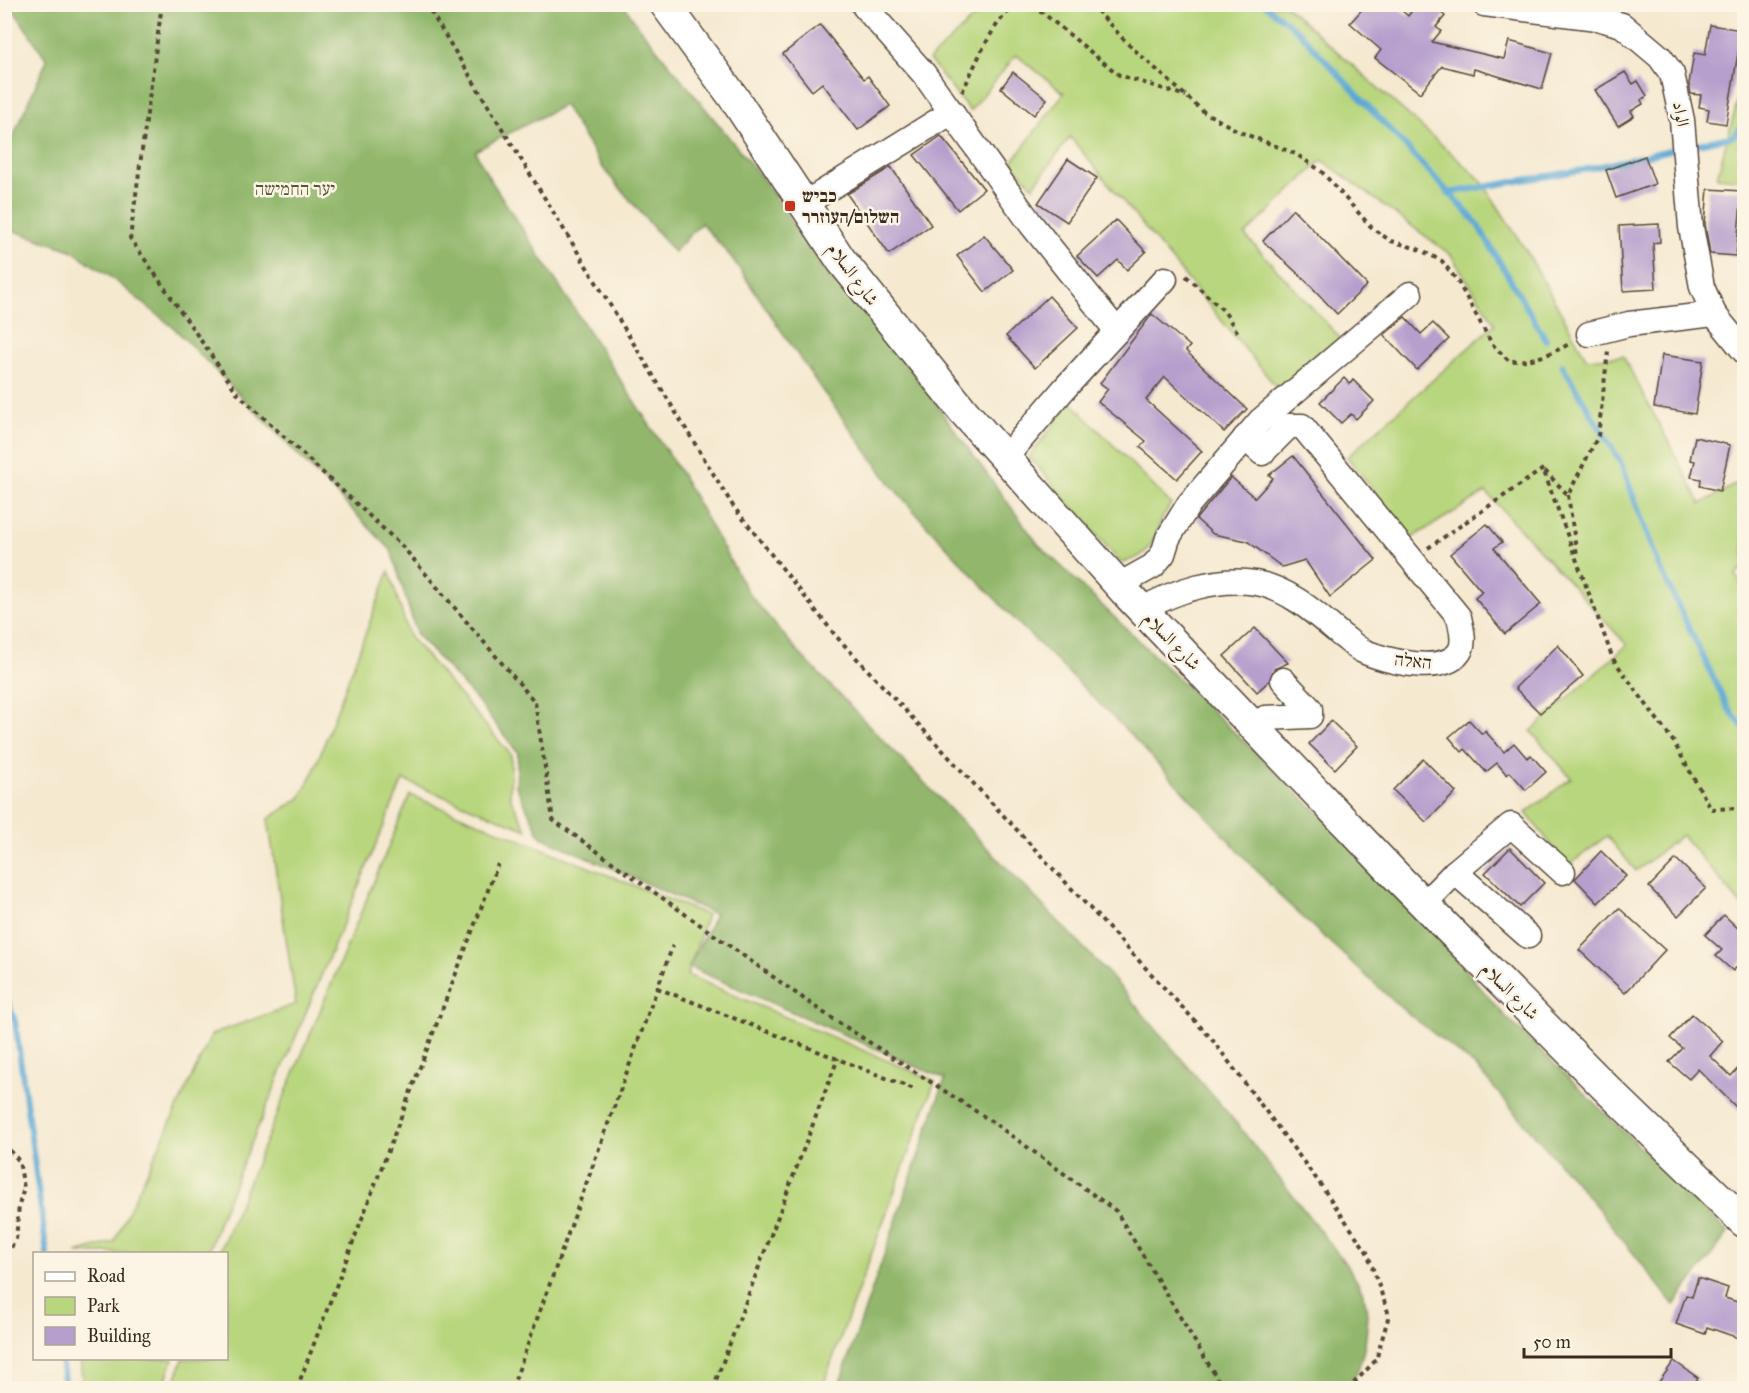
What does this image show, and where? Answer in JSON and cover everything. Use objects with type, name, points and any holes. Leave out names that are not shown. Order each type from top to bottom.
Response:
[{"type":"main road","name":"شارع السلام","points":[[665,4],[734,98],[804,204],[880,310],[1005,458],[1142,610],[1424,904],[1604,1086],[1744,1222]]},
{"type":"street","name":"الواد","points":[[1484,4],[1597,18],[1625,15],[1660,57],[1671,74],[1683,120],[1696,262],[1702,287],[1714,314],[1744,351]]},
{"type":"street","points":[[864,6],[924,74],[1031,224],[1117,331]]},
{"type":"street","points":[[804,204],[952,112]]},
{"type":"street","points":[[1005,458],[1165,279]]},
{"type":"street","points":[[1119,585],[1153,566],[1163,554],[1168,538],[1189,504],[1260,422],[1410,294]]},
{"type":"street","points":[[1589,334],[1629,324],[1714,314]]},
{"type":"street","name":"האלה","points":[[1142,610],[1160,599],[1184,591],[1231,581],[1257,584],[1277,589],[1298,600],[1362,651],[1390,660],[1430,665],[1444,663],[1456,656],[1464,637],[1459,617],[1410,561],[1302,426],[1289,426],[1262,453],[1245,438]]},
{"type":"street","points":[[1252,725],[1265,718],[1310,716],[1310,709],[1283,680]]},
{"type":"street","points":[[1424,904],[1455,872],[1511,825],[1563,872]]},
{"type":"street","points":[[1455,872],[1528,936]]},
{"type":"path","points":[[162,4],[130,238],[238,394],[402,546],[535,702],[553,820],[821,1011],[992,1120],[1116,1211],[1223,1389]]},
{"type":"path","points":[[426,4],[733,506],[835,635],[1211,1038],[1318,1181],[1367,1252],[1389,1315],[1376,1360],[1349,1389]]},
{"type":"path","points":[[1091,4],[1128,44],[1204,112],[1240,132],[1296,154],[1322,171],[1373,228],[1391,241],[1418,249],[1442,261],[1458,282],[1492,344],[1509,361],[1531,361],[1544,358],[1589,334]]},
{"type":"path","points":[[952,112],[1001,17],[1014,8],[1028,7],[1042,13],[1119,75],[1186,96]]},
{"type":"path","points":[[1165,279],[1175,266],[1224,311],[1238,333]]},
{"type":"path","points":[[1578,564],[1568,495],[1598,436],[1612,329]]},
{"type":"path","points":[[1543,469],[1568,495]]},
{"type":"path","points":[[1410,561],[1459,524],[1543,469]]},
{"type":"path","points":[[1543,469],[1613,658],[1673,741],[1711,809],[1744,808]]},
{"type":"path","points":[[297,1389],[498,864]]},
{"type":"path","points":[[512,1389],[673,945]]},
{"type":"path","points":[[657,988],[914,1089]]},
{"type":"path","points":[[713,1389],[838,1059]]},
{"type":"path","points":[[4,1143],[19,1161],[24,1188],[19,1205],[16,1240],[4,1258]]},
{"type":"green space","name":"יער החמישה","points":[[10,5],[624,5],[638,26],[762,178],[827,274],[884,333],[1038,544],[1387,879],[1504,1015],[1728,1233],[1674,1305],[1597,1207],[1475,1066],[1400,1007],[1285,901],[1132,736],[1014,619],[928,527],[892,486],[819,386],[732,258],[701,223],[674,252],[603,168],[564,105],[475,151],[488,176],[680,472],[749,594],[801,655],[1108,973],[1237,1124],[1349,1268],[1362,1290],[1366,1304],[1365,1343],[1358,1368],[1347,1388],[838,1388],[945,1079],[689,967],[715,914],[541,837],[516,786],[518,753],[476,699],[417,635],[391,550],[174,328],[112,278],[71,250],[5,228],[5,155],[47,60]]},
{"type":"green space","points":[[987,5],[1285,5],[1481,180],[1528,254],[1587,359],[1623,356],[1701,504],[1739,482],[1744,491],[1744,568],[1736,575],[1744,589],[1744,908],[1682,835],[1636,871],[1607,836],[1568,866],[1526,813],[1571,778],[1531,731],[1627,645],[1486,492],[1412,538],[1347,457],[1495,324],[1451,255],[1322,160],[1245,235],[1341,339],[1278,389],[1070,137],[1033,187],[1012,162],[1064,93],[1016,55],[970,111],[929,60]]},
{"type":"green space","points":[[1744,77],[1744,180],[1717,177]]},
{"type":"green space","points":[[1071,402],[1171,504],[1148,549],[1132,560],[1120,562],[1029,457]]},
{"type":"green space","points":[[389,571],[409,636],[511,755],[510,797],[527,830],[403,780],[220,1218],[208,1252],[79,1252],[114,1242],[212,1034],[296,1004],[268,819],[300,798],[314,771]]},
{"type":"green space","points":[[410,795],[707,915],[687,975],[935,1081],[822,1388],[172,1388],[183,1360],[228,1360],[228,1252],[219,1252]]},
{"type":"green space","points":[[80,1360],[173,1360],[163,1388],[83,1388]]},
{"type":"building","points":[[1367,4],[1394,4],[1408,16],[1417,4],[1430,4],[1445,16],[1436,27],[1441,31],[1432,42],[1504,59],[1509,41],[1552,53],[1542,89],[1474,69],[1473,74],[1442,66],[1420,93],[1375,58],[1381,50],[1350,23]]},
{"type":"building","points":[[820,25],[864,79],[868,76],[890,106],[858,130],[822,83],[812,91],[783,54]]},
{"type":"building","points":[[1710,25],[1742,30],[1726,124],[1707,121],[1709,109],[1699,107],[1701,95],[1691,94],[1689,84],[1694,53],[1705,55]]},
{"type":"building","points":[[1013,72],[1047,99],[1034,115],[1001,88]]},
{"type":"building","points":[[1625,72],[1633,84],[1638,81],[1647,96],[1641,100],[1643,104],[1631,111],[1634,116],[1618,126],[1595,90]]},
{"type":"building","points":[[941,136],[984,189],[958,210],[914,155]]},
{"type":"building","points":[[1645,156],[1655,184],[1616,198],[1606,170]]},
{"type":"building","points":[[1068,159],[1097,178],[1067,222],[1038,203]]},
{"type":"building","points":[[891,167],[931,225],[889,254],[847,194]]},
{"type":"building","points":[[1708,189],[1742,191],[1736,256],[1710,254],[1705,224]]},
{"type":"building","points":[[1293,209],[1367,285],[1337,314],[1263,241]]},
{"type":"building","points":[[1116,220],[1146,252],[1127,270],[1118,260],[1098,278],[1077,256]]},
{"type":"building","points":[[1659,224],[1660,242],[1653,243],[1656,289],[1623,291],[1619,226]]},
{"type":"building","points":[[984,235],[1013,270],[985,292],[957,256]]},
{"type":"building","points":[[1049,296],[1078,328],[1035,368],[1006,336]]},
{"type":"building","points":[[1152,314],[1190,346],[1186,351],[1247,409],[1224,432],[1165,377],[1146,400],[1202,451],[1177,479],[1140,447],[1146,441],[1098,402],[1108,389],[1100,383]]},
{"type":"building","points":[[1405,317],[1421,334],[1433,323],[1449,339],[1417,370],[1384,335]]},
{"type":"building","points":[[1662,355],[1703,361],[1695,414],[1654,407]]},
{"type":"building","points":[[1344,378],[1350,384],[1353,380],[1374,401],[1356,419],[1351,414],[1341,423],[1320,402]]},
{"type":"building","points":[[1695,437],[1730,445],[1720,491],[1700,486],[1701,479],[1691,477],[1695,461],[1690,460]]},
{"type":"building","points":[[1293,456],[1376,560],[1330,597],[1305,560],[1282,567],[1247,541],[1213,534],[1196,519],[1231,477],[1255,498],[1273,478],[1269,475]]},
{"type":"building","points":[[1487,524],[1502,542],[1494,548],[1541,604],[1505,634],[1475,598],[1482,592],[1450,554]]},
{"type":"building","points":[[1255,628],[1288,663],[1274,669],[1269,681],[1257,692],[1224,656]]},
{"type":"building","points":[[1558,645],[1583,676],[1540,713],[1515,688]]},
{"type":"building","points":[[1469,720],[1482,734],[1485,731],[1504,752],[1514,743],[1527,758],[1531,755],[1546,772],[1526,790],[1510,772],[1507,775],[1497,763],[1486,772],[1465,749],[1462,752],[1449,737]]},
{"type":"building","points":[[1331,721],[1357,746],[1335,769],[1309,744]]},
{"type":"building","points":[[1423,759],[1456,792],[1426,822],[1393,790]]},
{"type":"building","points":[[1510,848],[1544,883],[1520,907],[1485,873]]},
{"type":"building","points":[[1601,851],[1626,876],[1598,903],[1575,879]]},
{"type":"building","points":[[1676,859],[1706,888],[1678,916],[1649,887]]},
{"type":"building","points":[[1619,908],[1665,950],[1625,993],[1579,950]]},
{"type":"building","points":[[1724,915],[1744,934],[1744,959],[1733,971],[1716,956],[1722,950],[1705,935]]},
{"type":"building","points":[[1692,1014],[1723,1041],[1710,1056],[1731,1076],[1744,1062],[1744,1115],[1698,1069],[1689,1079],[1669,1062],[1682,1048],[1670,1038]]},
{"type":"building","points":[[1698,1278],[1728,1288],[1725,1298],[1744,1304],[1744,1340],[1707,1327],[1705,1334],[1676,1324],[1686,1295],[1692,1297]]},
{"type":"building","points":[[1674,1361],[1698,1378],[1690,1389],[1654,1389]]},
{"type":"waterway","points":[[1264,4],[1299,32],[1476,222],[1546,340]]},
{"type":"waterway","points":[[1689,146],[1734,136],[1744,123]]},
{"type":"waterway","points":[[1448,193],[1583,170],[1679,148]]},
{"type":"waterway","points":[[1562,365],[1621,463],[1659,566],[1728,708],[1744,728]]},
{"type":"waterway","points":[[4,991],[15,1021],[47,1252]]},
{"type":"waterway","points":[[61,1360],[65,1388]]},
{"type":"place","name":"כביש השלום/העוזרר","points":[[790,206]]}]
